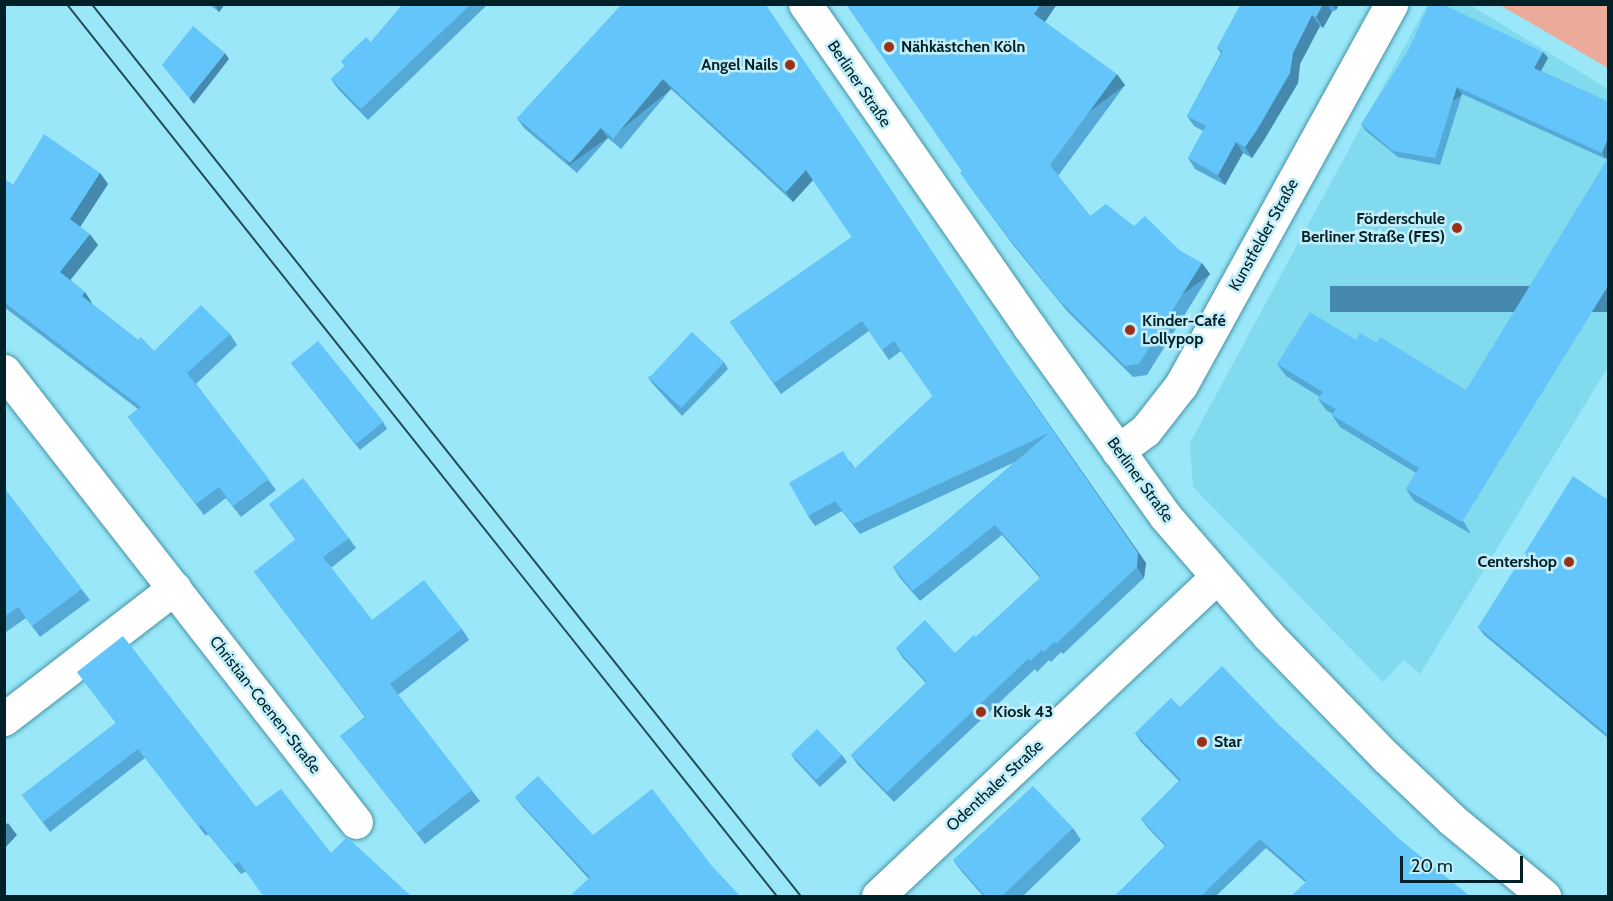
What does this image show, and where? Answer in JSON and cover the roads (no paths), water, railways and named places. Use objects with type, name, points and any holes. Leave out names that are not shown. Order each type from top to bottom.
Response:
[{"type":"main road","name":"Berliner Straße","points":[[805,4],[1166,517],[1275,643],[1386,757],[1451,819],[1544,897]]},
{"type":"main road","name":"Kunstfelder Straße","points":[[1118,451],[1145,431],[1181,385],[1392,4]]},
{"type":"main road","name":"Christian-Coenen-Straße","points":[[4,370],[356,822]]},
{"type":"main road","name":"Odenthaler Straße","points":[[878,897],[1216,577]]},
{"type":"main road","points":[[4,719],[174,588]]},
{"type":"tram line","points":[[67,4],[777,896]]},
{"type":"tram line","points":[[92,4],[801,896]]},
{"type":"place","name":"Nähkästchen Köln","points":[[889,47]]},
{"type":"place","name":"Angel Nails","points":[[790,65]]},
{"type":"place","name":"Förderschule Berliner Straße (FES)","points":[[1457,228]]},
{"type":"place","name":"Kinder-Café Lollypop","points":[[1130,330]]},
{"type":"place","name":"Centershop","points":[[1569,562]]},
{"type":"place","name":"Kiosk 43","points":[[981,712]]},
{"type":"place","name":"Star","points":[[1202,742]]}]
